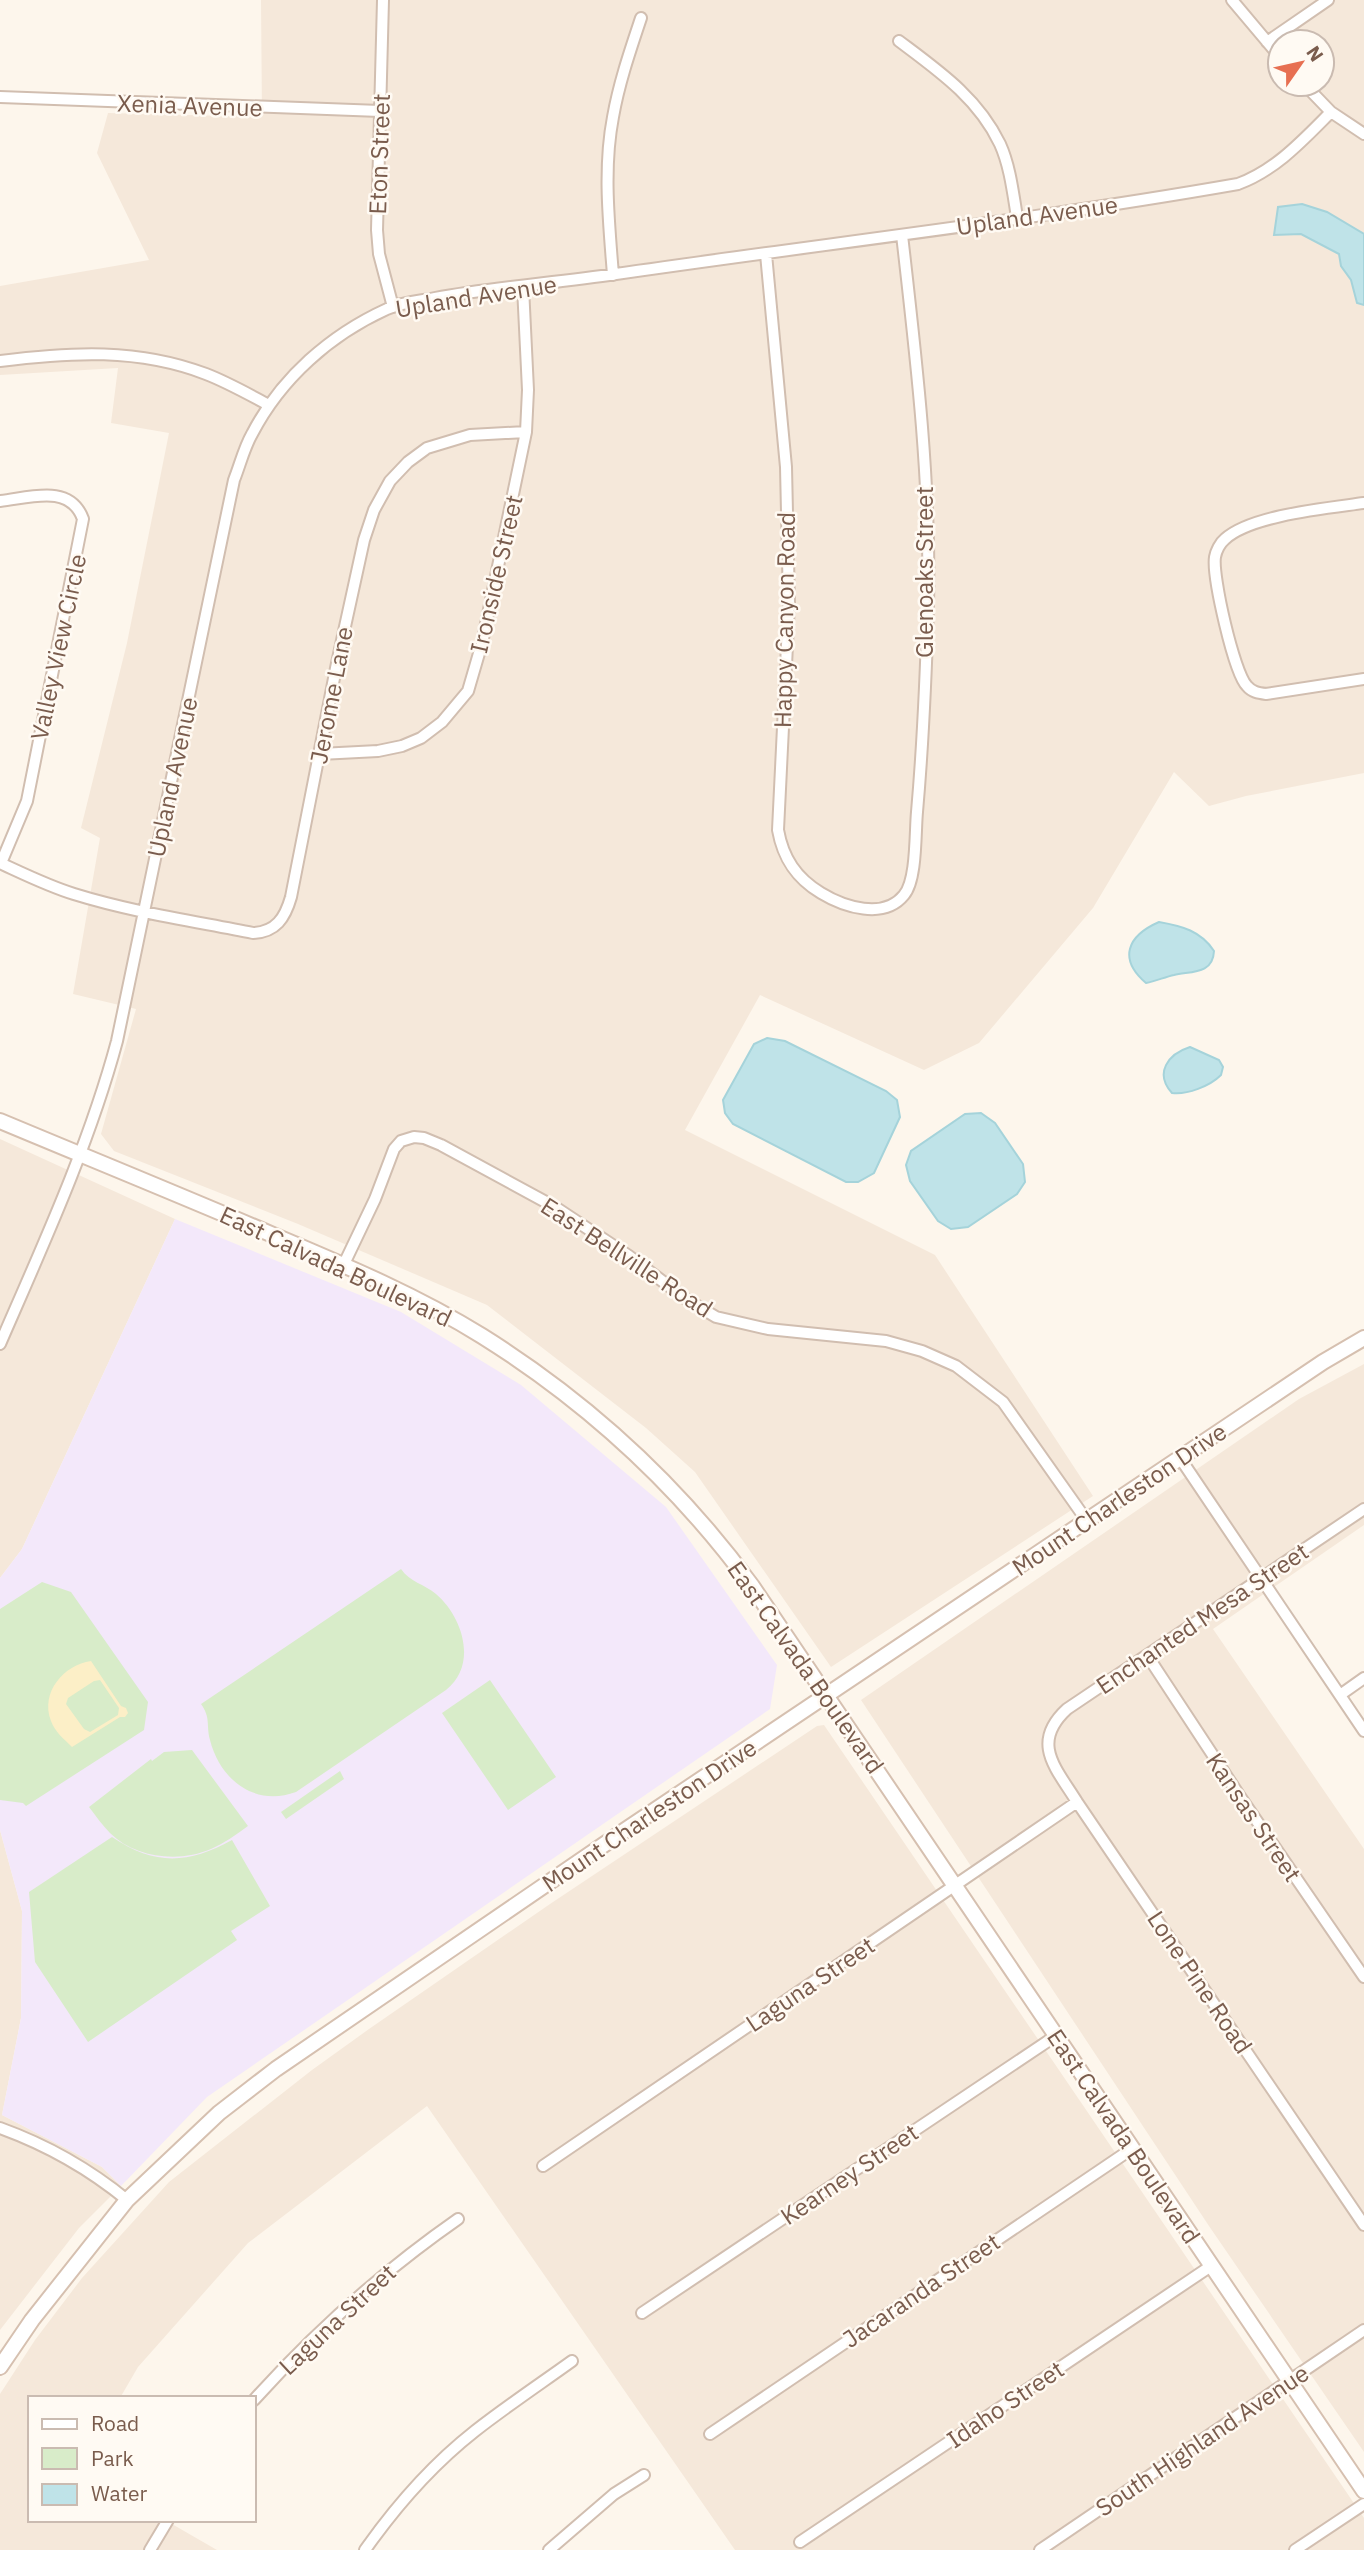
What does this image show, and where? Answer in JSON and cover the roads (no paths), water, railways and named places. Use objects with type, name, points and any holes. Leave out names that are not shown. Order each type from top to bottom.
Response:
[{"type":"main road","name":"East Calvada Boulevard","points":[[0,1121],[344,1264],[428,1305],[543,1376],[596,1418],[661,1477],[696,1514],[752,1586],[1364,2491]]},
{"type":"main road","name":"Mount Charleston Drive","points":[[0,2367],[39,2310],[127,2200],[219,2113],[276,2069],[621,1833],[1323,1362],[1364,1338]]},
{"type":"street","name":"Eton Street","points":[[383,0],[377,230],[379,254],[393,307]]},
{"type":"street","points":[[1232,0],[1266,41]]},
{"type":"street","points":[[1287,28],[1328,0]]},
{"type":"street","points":[[613,275],[608,176],[611,130],[623,74],[641,18]]},
{"type":"street","points":[[899,41],[966,94],[982,114],[1000,145],[1008,168],[1017,217]]},
{"type":"street","name":"Xenia Avenue","points":[[0,97],[380,111]]},
{"type":"street","points":[[1318,98],[1331,112],[1364,134]]},
{"type":"street","name":"Upland Avenue","points":[[0,1344],[80,1154],[106,1083],[234,480],[251,436],[269,405],[291,377],[318,351],[349,330],[393,307],[459,294],[1142,201],[1238,184],[1252,179],[1283,158],[1331,112]]},
{"type":"street","name":"Glenoaks Street","points":[[895,904],[909,887],[912,872],[919,793],[928,604],[922,442],[902,234]]},
{"type":"street","name":"Happy Canyon Road","points":[[766,254],[779,374],[787,522],[789,604],[778,830],[781,847],[790,865],[803,880],[827,897],[859,908],[877,909],[895,904]]},
{"type":"street","name":"Ironside Street","points":[[320,754],[378,751],[402,746],[421,738],[442,722],[468,691],[482,643],[526,432],[528,390],[523,286]]},
{"type":"street","points":[[0,361],[66,354],[144,356],[209,375],[269,405]]},
{"type":"street","name":"Jerome Lane","points":[[144,911],[253,933],[264,933],[281,921],[291,897],[364,540],[384,490],[408,462],[427,448],[470,435],[526,432]]},
{"type":"street","name":"Valley View Circle","points":[[0,501],[53,495],[74,502],[83,519],[27,801],[1,863]]},
{"type":"street","points":[[1364,503],[1322,509],[1242,528],[1226,537],[1215,556],[1215,575],[1240,676],[1247,687],[1254,692],[1266,694],[1364,679]]},
{"type":"street","points":[[1,863],[48,885],[144,911]]},
{"type":"street","name":"East Bellville Road","points":[[344,1264],[394,1149],[401,1141],[414,1137],[424,1138],[555,1207],[716,1317],[768,1329],[886,1341],[942,1359],[966,1373],[1003,1402],[1087,1521]]},
{"type":"street","points":[[1180,1458],[1364,1731]]},
{"type":"street","name":"Enchanted Mesa Street","points":[[1048,1736],[1055,1720],[1067,1709],[1364,1509]]},
{"type":"street","name":"Kansas Street","points":[[1147,1655],[1364,1977]]},
{"type":"street","points":[[1340,1695],[1364,1678]]},
{"type":"street","name":"Lone Pine Road","points":[[1048,1736],[1048,1750],[1053,1764],[1077,1802],[1364,2225]]},
{"type":"street","name":"Laguna Street","points":[[543,2166],[1077,1802]]},
{"type":"street","name":"Kearney Street","points":[[642,2313],[1057,2035]]},
{"type":"street","points":[[0,2128],[66,2156],[101,2178],[127,2200]]},
{"type":"street","name":"Jacaranda Street","points":[[710,2434],[1133,2148]]},
{"type":"street","name":"Laguna Street","points":[[256,2398],[333,2317],[411,2252],[458,2219]]},
{"type":"street","name":"Idaho Street","points":[[800,2542],[1211,2266]]},
{"type":"street","name":"South Highland Avenue","points":[[1040,2550],[1364,2330]]},
{"type":"street","points":[[365,2550],[412,2490],[451,2452],[475,2431],[572,2361]]},
{"type":"street","points":[[549,2550],[614,2494],[644,2475]]},
{"type":"street","points":[[1295,2550],[1364,2504]]},
{"type":"street","points":[[150,2550],[167,2522]]},
{"type":"water","points":[[1302,204],[1327,212],[1364,234],[1364,305],[1357,303],[1351,280],[1341,266],[1339,254],[1301,234],[1274,235],[1278,207]]},
{"type":"water","points":[[1159,922],[1197,934],[1214,951],[1210,964],[1200,970],[1146,983],[1132,965],[1130,949],[1140,934]]},
{"type":"water","points":[[767,1038],[785,1041],[886,1091],[897,1100],[900,1117],[874,1173],[858,1182],[846,1182],[733,1124],[725,1113],[723,1100],[754,1044]]},
{"type":"water","points":[[1190,1047],[1219,1060],[1223,1067],[1221,1075],[1198,1089],[1172,1093],[1164,1078],[1166,1065],[1175,1054]]},
{"type":"water","points":[[981,1113],[995,1123],[1023,1164],[1025,1182],[1017,1194],[968,1227],[951,1229],[938,1221],[910,1181],[906,1165],[911,1151],[965,1114]]}]
